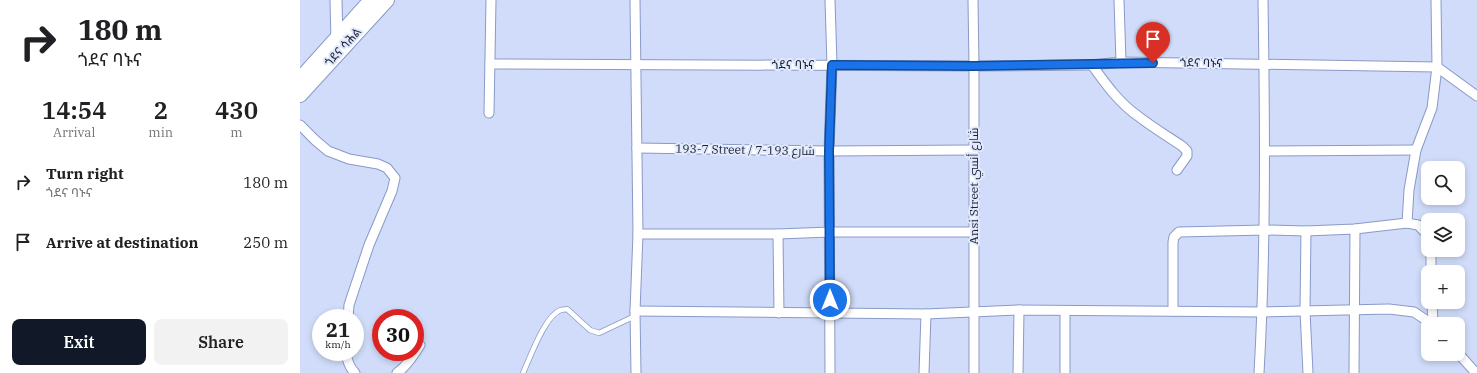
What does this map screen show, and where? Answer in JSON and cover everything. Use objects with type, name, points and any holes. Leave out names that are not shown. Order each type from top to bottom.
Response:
[{"type":"highway","points":[[300,79],[305,67],[371,0]]},
{"type":"highway","name":"ጎደና ሳሕል","points":[[300,95],[387,0]]},
{"type":"street","points":[[336,0],[338,53]]},
{"type":"street","points":[[489,113],[490,0]]},
{"type":"street","points":[[635,0],[638,234],[635,314],[636,373]]},
{"type":"street","points":[[830,0],[832,65],[829,151],[830,373]]},
{"type":"street","name":"Ansi Street شارع أنسي","points":[[973,0],[974,373]]},
{"type":"street","points":[[1120,0],[1121,62]]},
{"type":"street","points":[[1259,373],[1265,230],[1263,0]]},
{"type":"street","points":[[1407,223],[1409,190],[1416,150],[1432,108],[1437,67],[1436,0]]},
{"type":"street","name":"ጎደና ባኑና","points":[[490,64],[974,66],[1092,64],[1121,62],[1437,67]]},
{"type":"street","points":[[1092,64],[1110,88],[1136,116],[1182,146],[1187,151],[1187,156],[1177,170]]},
{"type":"street","points":[[305,67],[325,67]]},
{"type":"street","points":[[1437,67],[1477,96]]},
{"type":"street","points":[[300,124],[315,140],[328,150],[349,159],[378,164],[387,168],[395,178],[392,191],[369,245],[349,309]]},
{"type":"street","name":"193-7 Street / شارع 193-7","points":[[636,148],[829,151],[974,150]]},
{"type":"street","points":[[1265,151],[1416,150]]},
{"type":"street","points":[[1173,311],[1173,242],[1174,237],[1179,232],[1265,230],[1306,231],[1355,229],[1407,223],[1418,225],[1421,228]]},
{"type":"street","points":[[1354,373],[1355,229]]},
{"type":"street","points":[[1306,231],[1305,311],[1308,373]]},
{"type":"street","points":[[638,234],[973,232]]},
{"type":"street","points":[[778,234],[779,313]]},
{"type":"street","points":[[635,314],[926,314],[1019,310],[1262,312],[1389,309],[1414,312],[1422,317]]},
{"type":"street","points":[[1018,373],[1019,310]]},
{"type":"street","points":[[1065,311],[1065,373]]},
{"type":"street","points":[[924,373],[926,314]]},
{"type":"street","points":[[348,361],[350,368],[355,373]]},
{"type":"street","points":[[397,373],[402,370],[409,361]]},
{"type":"street","points":[[1465,361],[1476,373]]},
{"type":"lane","points":[[523,373],[541,333],[550,318],[560,310],[567,310],[590,330],[599,334],[635,314]]},
{"type":"route","points":[[830,300],[829,151],[832,65],[974,66],[1092,64],[1121,62],[1153,63]]}]
